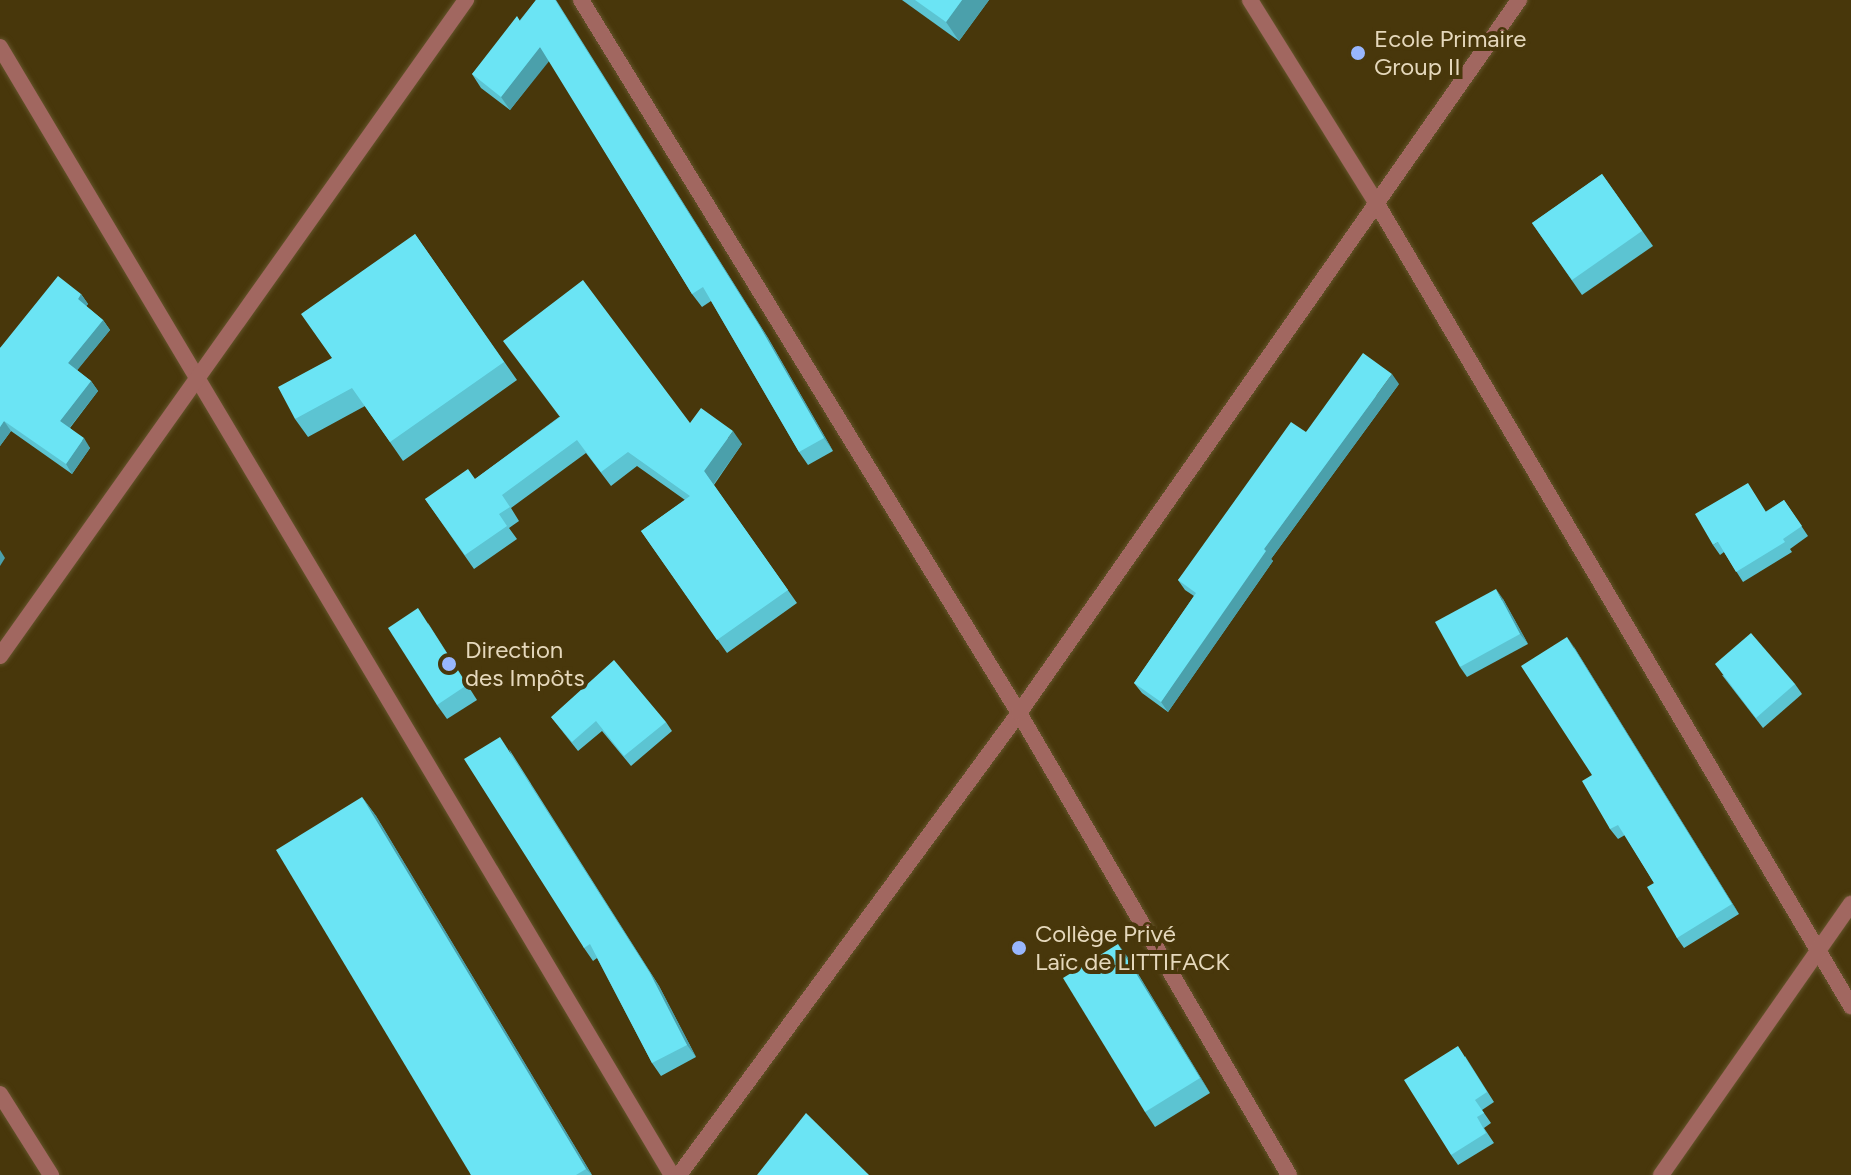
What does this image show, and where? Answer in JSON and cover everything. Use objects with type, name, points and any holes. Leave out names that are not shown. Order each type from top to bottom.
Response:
[{"type":"street","points":[[0,656],[466,0]]},
{"type":"street","points":[[581,0],[1019,713],[1289,1175]]},
{"type":"street","points":[[1250,0],[1377,204],[1851,1006]]},
{"type":"street","points":[[679,1175],[1019,713],[1519,0]]},
{"type":"street","points":[[0,47],[672,1175]]},
{"type":"street","points":[[1661,1175],[1851,904]]},
{"type":"street","points":[[0,1094],[51,1175]]},
{"type":"building","points":[[536,0],[555,0],[759,325],[824,438],[799,452],[703,287],[692,294],[540,47],[501,97],[472,74],[517,16],[520,21]]},
{"type":"building","points":[[915,0],[962,0],[946,22]]},
{"type":"building","points":[[1602,174],[1642,231],[1572,280],[1532,223]]},
{"type":"building","points":[[415,234],[504,362],[390,442],[352,388],[295,419],[278,387],[332,358],[301,314]]},
{"type":"building","points":[[58,276],[81,294],[78,299],[103,320],[68,363],[91,381],[60,421],[84,438],[66,464],[4,421],[0,427],[0,348]]},
{"type":"building","points":[[583,280],[690,423],[701,408],[733,431],[704,471],[788,590],[717,640],[641,531],[690,496],[628,452],[601,472],[577,440],[502,495],[510,507],[499,514],[507,526],[465,555],[425,499],[468,469],[475,479],[560,417],[503,341]]},
{"type":"building","points":[[1363,353],[1392,374],[1264,549],[1266,551],[1161,702],[1134,683],[1196,593],[1178,580],[1291,422],[1306,432]]},
{"type":"building","points":[[1748,483],[1766,512],[1784,500],[1802,526],[1783,539],[1785,542],[1736,572],[1718,542],[1713,545],[1695,514]]},
{"type":"building","points":[[1496,589],[1520,634],[1460,667],[1435,622]]},
{"type":"building","points":[[418,608],[467,685],[437,705],[388,628]]},
{"type":"building","points":[[1751,633],[1795,684],[1756,718],[1715,664]]},
{"type":"building","points":[[1567,637],[1732,904],[1677,938],[1647,887],[1654,883],[1618,825],[1610,829],[1582,781],[1592,775],[1521,666]]},
{"type":"building","points":[[614,660],[666,722],[624,756],[596,721],[572,742],[551,717]]},
{"type":"building","points":[[500,737],[650,973],[687,1045],[652,1063],[590,944],[584,948],[464,759]]},
{"type":"building","points":[[362,797],[586,1169],[576,1175],[471,1175],[276,850]]},
{"type":"building","points":[[1118,944],[1200,1078],[1145,1112],[1063,978]]},
{"type":"building","points":[[1458,1046],[1487,1092],[1475,1100],[1484,1113],[1477,1117],[1486,1133],[1451,1155],[1404,1080]]},
{"type":"building","points":[[806,1113],[869,1175],[757,1175]]},
{"type":"place","name":"Ecole Primaire Group II","points":[[1358,53]]},
{"type":"place","name":"Direction des Impôts","points":[[449,664]]},
{"type":"place","name":"Collège Privé Laïc de LITTIFACK","points":[[1019,948]]}]
